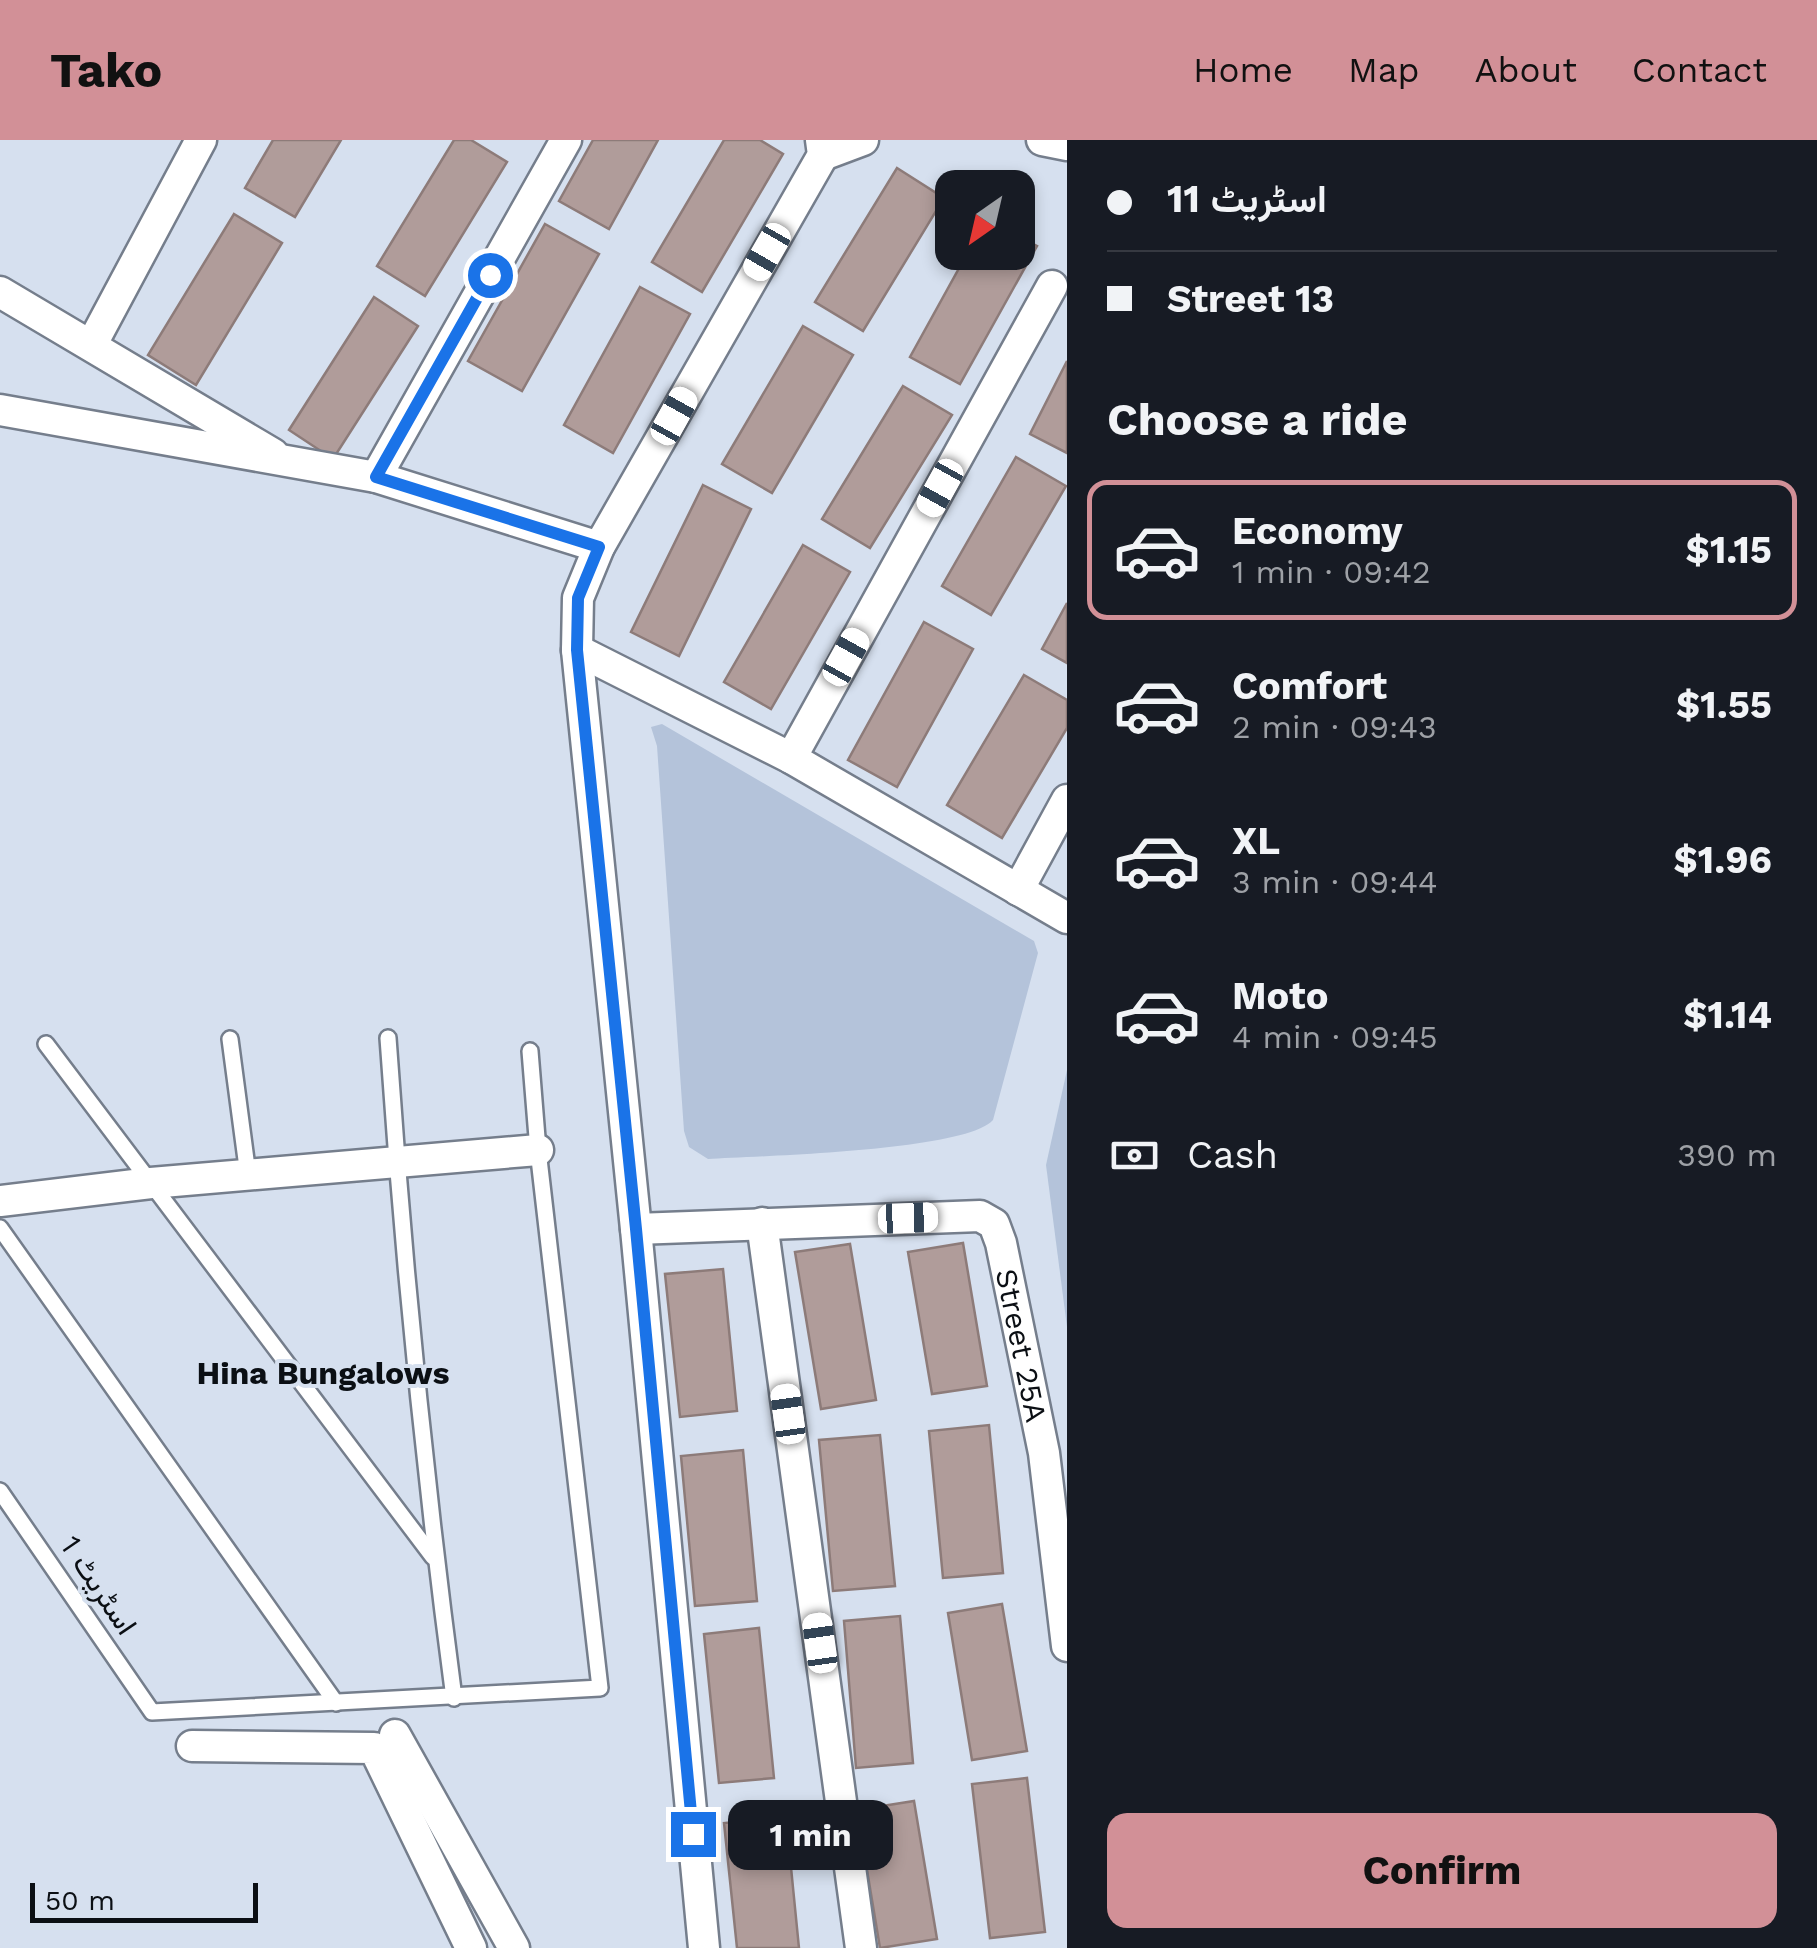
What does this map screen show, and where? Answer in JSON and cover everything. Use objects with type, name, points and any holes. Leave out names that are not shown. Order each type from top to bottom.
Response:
[{"type":"street","points":[[92,344],[201,140]]},
{"type":"street","points":[[376,477],[566,140]]},
{"type":"street","points":[[704,1948],[577,650],[578,598],[599,547],[822,147],[863,140]]},
{"type":"street","points":[[1042,140],[1067,146]]},
{"type":"street","points":[[790,758],[1052,286]]},
{"type":"street","points":[[0,292],[289,463]]},
{"type":"street","points":[[0,410],[376,477],[599,547]]},
{"type":"street","points":[[577,650],[790,758],[1067,918]]},
{"type":"street","points":[[1018,890],[1067,800]]},
{"type":"street","points":[[0,1200],[538,1150]]},
{"type":"street","name":"Street 25A","points":[[762,1223],[980,1216],[994,1224],[1056,1447],[1067,1646]]},
{"type":"street","points":[[636,1229],[762,1223],[861,1948]]},
{"type":"street","points":[[396,1735],[514,1948]]},
{"type":"street","points":[[192,1746],[374,1748],[471,1948]]},
{"type":"lane","points":[[388,1038],[396,1163],[436,1560],[454,1698]]},
{"type":"lane","points":[[230,1039],[248,1175]]},
{"type":"lane","points":[[46,1044],[436,1560]]},
{"type":"lane","points":[[0,1228],[336,1704],[600,1688],[530,1051]]},
{"type":"lane","name":"اسٹریٹ 1","points":[[0,1490],[152,1712],[336,1704]]},
{"type":"shaded area","points":[[662,724],[1034,941],[1038,953],[993,1120],[944,1139],[859,1150],[708,1159],[689,1147],[684,1131],[657,746],[651,727]]},
{"type":"shaded area","points":[[1067,1070],[1067,1327],[1046,1165]]},
{"type":"building","points":[[273,140],[341,140],[295,217],[245,188]]},
{"type":"building","points":[[454,140],[471,140],[507,162],[425,296],[377,266]]},
{"type":"building","points":[[593,140],[658,140],[609,229],[559,201]]},
{"type":"building","points":[[724,140],[760,140],[783,154],[702,292],[652,262]]},
{"type":"building","points":[[897,168],[935,192],[935,213],[863,331],[815,302]]},
{"type":"building","points":[[234,214],[282,243],[196,385],[148,355]]},
{"type":"building","points":[[545,224],[599,254],[522,391],[468,361]]},
{"type":"building","points":[[958,270],[1024,270],[960,384],[910,357]]},
{"type":"building","points":[[640,287],[690,314],[613,453],[564,425]]},
{"type":"building","points":[[374,297],[418,326],[333,459],[289,430]]},
{"type":"building","points":[[803,326],[853,355],[772,493],[722,464]]},
{"type":"building","points":[[1067,361],[1067,453],[1030,434]]},
{"type":"building","points":[[903,386],[952,415],[870,548],[822,519]]},
{"type":"building","points":[[1016,457],[1066,486],[991,615],[942,586]]},
{"type":"building","points":[[703,485],[751,509],[679,656],[631,632]]},
{"type":"building","points":[[803,545],[850,572],[771,709],[724,682]]},
{"type":"building","points":[[1067,603],[1067,663],[1042,649]]},
{"type":"building","points":[[924,622],[973,649],[897,787],[848,760]]},
{"type":"building","points":[[1024,675],[1067,700],[1067,728],[1002,838],[947,805]]},
{"type":"building","points":[[963,1243],[987,1386],[932,1394],[908,1252]]},
{"type":"building","points":[[850,1244],[876,1400],[821,1409],[795,1252]]},
{"type":"building","points":[[723,1269],[737,1411],[680,1417],[665,1274]]},
{"type":"building","points":[[989,1425],[1003,1573],[943,1578],[929,1431]]},
{"type":"building","points":[[880,1435],[895,1586],[833,1591],[819,1440]]},
{"type":"building","points":[[743,1450],[757,1601],[695,1606],[681,1456]]},
{"type":"building","points":[[1002,1604],[1027,1751],[972,1760],[948,1613]]},
{"type":"building","points":[[900,1616],[913,1763],[856,1768],[844,1621]]},
{"type":"building","points":[[759,1628],[774,1778],[719,1783],[704,1634]]},
{"type":"building","points":[[1027,1778],[1045,1932],[990,1938],[972,1784]]},
{"type":"building","points":[[914,1801],[937,1939],[880,1948],[857,1810]]},
{"type":"building","points":[[786,1817],[799,1948],[737,1948],[724,1823]]},
{"type":"district","name":"Hina Bungalows","points":[[323,1373]]},
{"type":"route","points":[[490,275],[376,477],[599,547],[578,598],[577,650],[693,1834]]}]
